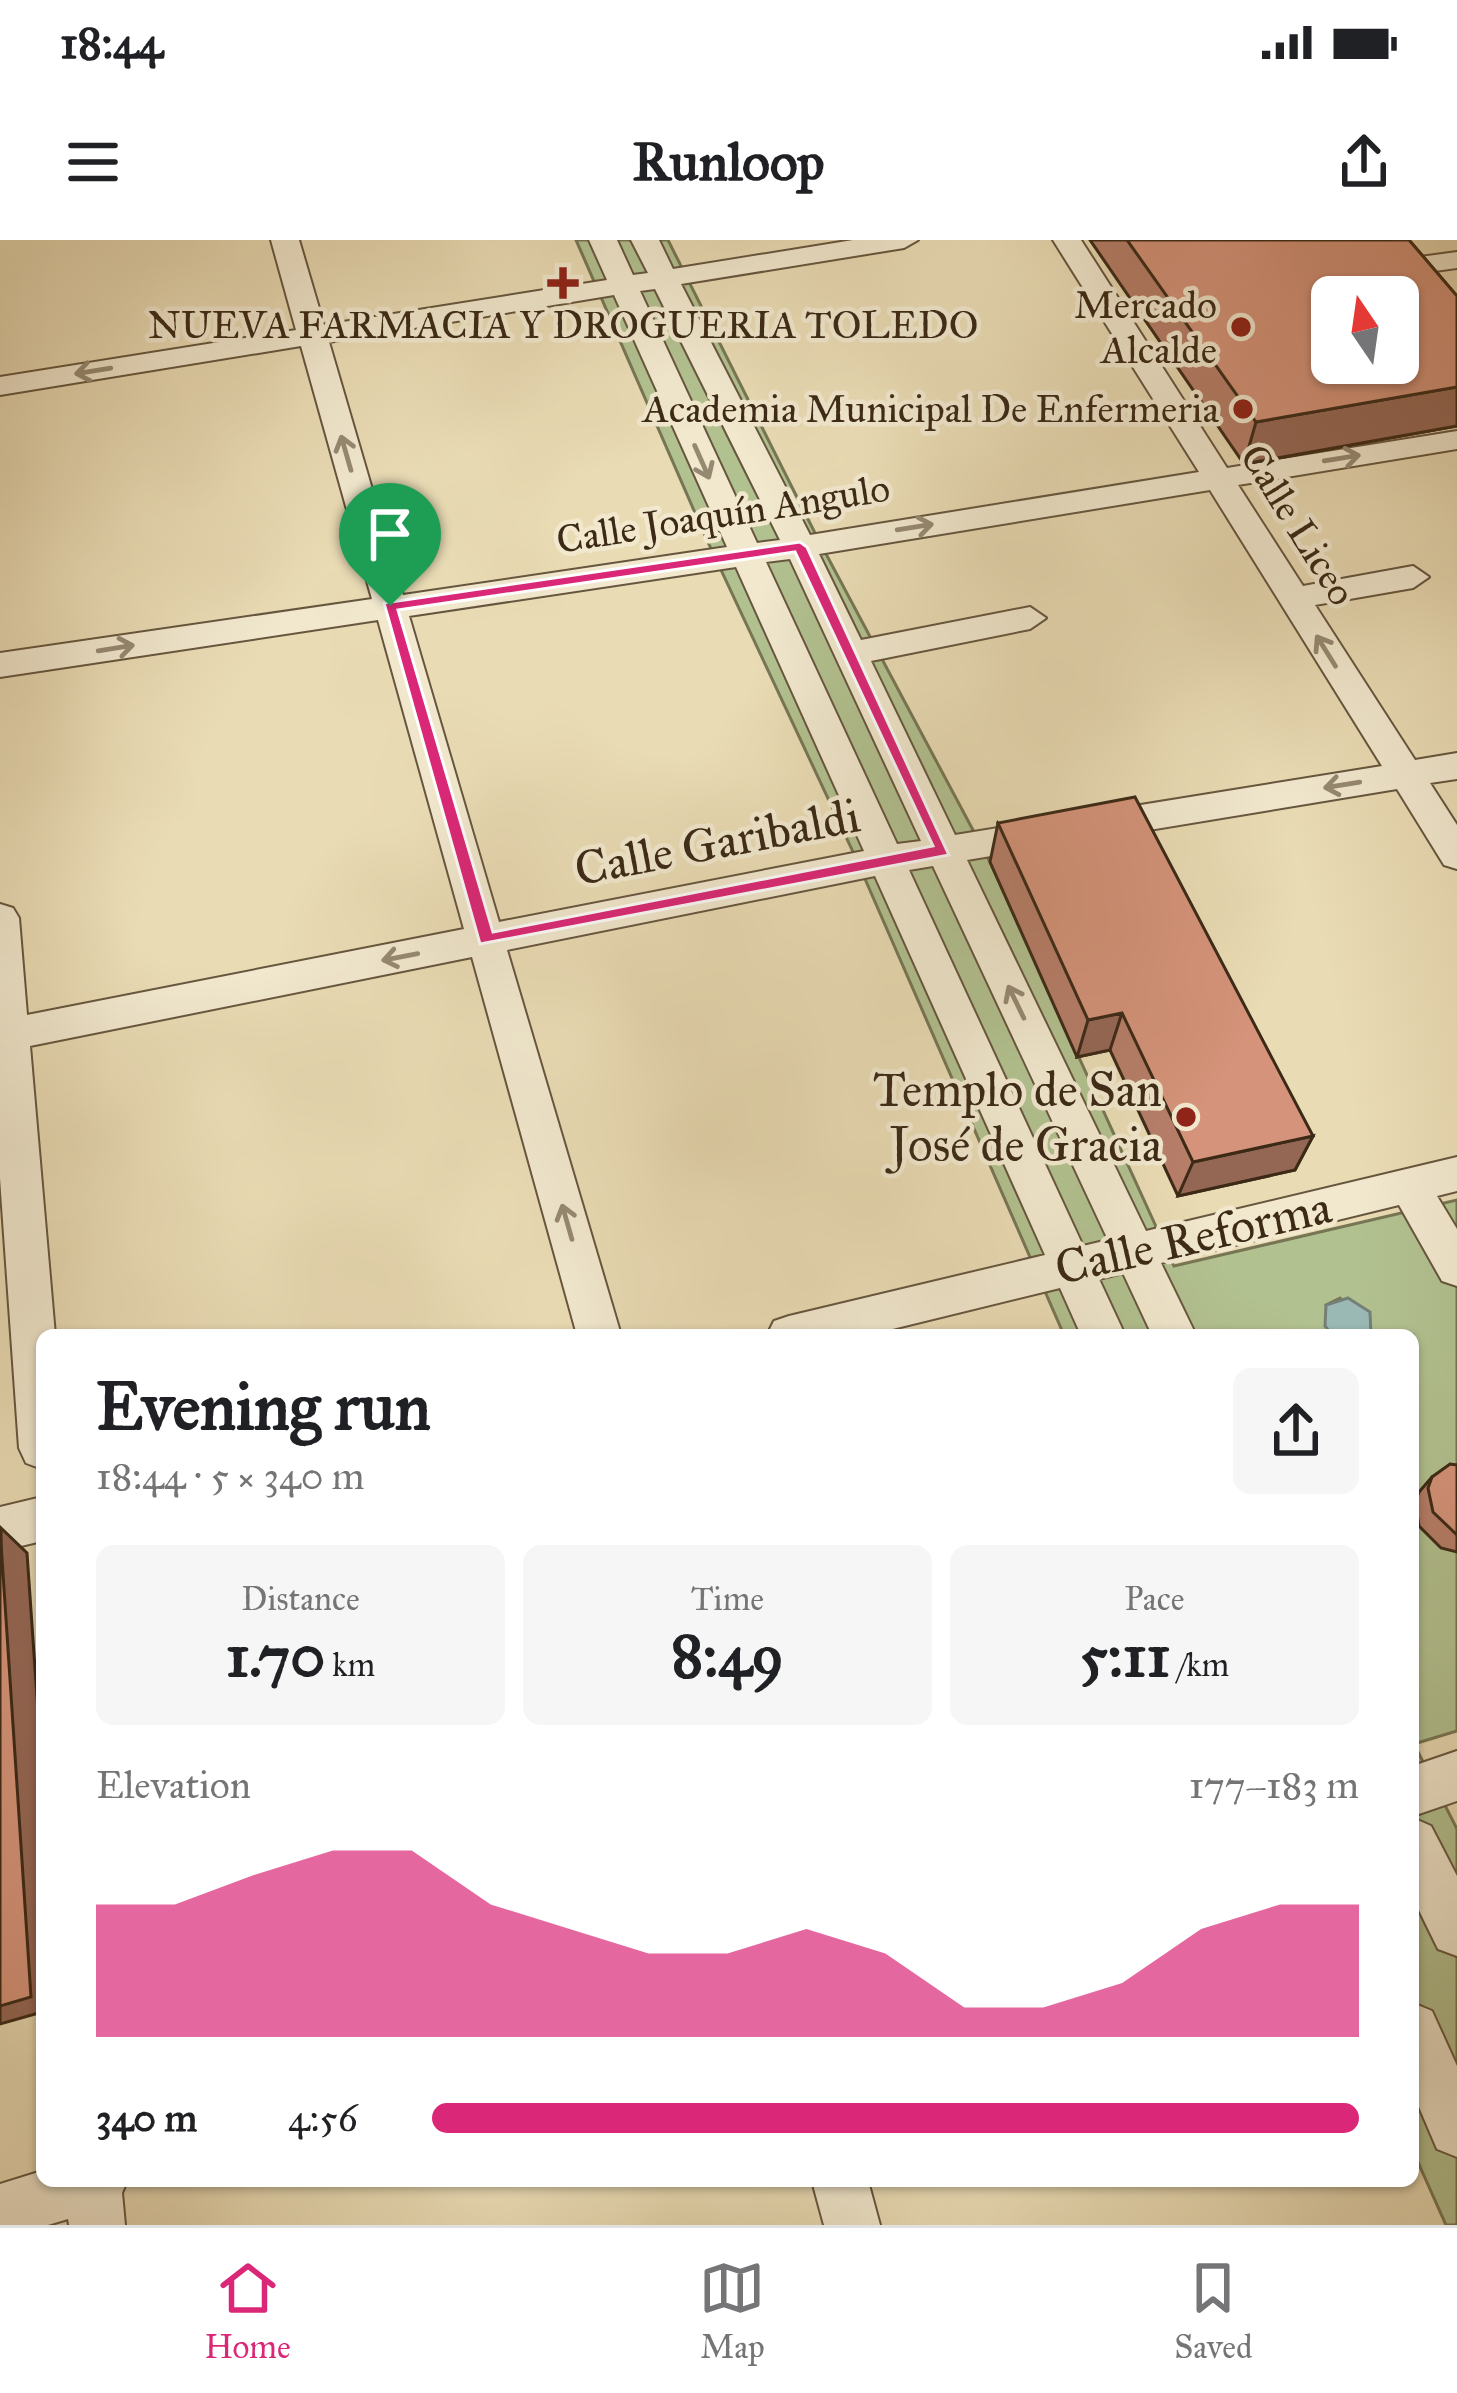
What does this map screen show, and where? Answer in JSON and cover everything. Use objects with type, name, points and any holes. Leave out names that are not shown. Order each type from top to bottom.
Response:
[{"type":"street","points":[[285,240],[596,1329]]},
{"type":"street","points":[[603,240],[1099,1329]]},
{"type":"street","points":[[645,240],[800,547],[1171,1329]]},
{"type":"street","points":[[0,386],[904,240]]},
{"type":"street","name":"Calle Liceo","points":[[1066,240],[1457,855]]},
{"type":"street","points":[[1381,240],[1431,296]]},
{"type":"street","points":[[1405,267],[1457,260]]},
{"type":"street","name":"Calle Joaquín Angulo","points":[[0,665],[800,547],[1457,440]]},
{"type":"street","points":[[1294,598],[1413,577]]},
{"type":"street","points":[[850,654],[1030,618]]},
{"type":"street","name":"Calle Garibaldi","points":[[6,1034],[885,860],[1457,766]]},
{"type":"street","points":[[0,918],[36,1379]]},
{"type":"street","name":"Calle Reforma","points":[[814,1329],[1457,1174]]},
{"type":"street","points":[[1409,1185],[1457,1268]]},
{"type":"street","points":[[0,1529],[36,1520]]},
{"type":"street","points":[[1419,1789],[1457,1776]]},
{"type":"street","points":[[1419,1856],[1457,1930]]},
{"type":"street","points":[[1419,2043],[1457,2128]]},
{"type":"street","points":[[842,2187],[852,2225]]},
{"type":"street","points":[[0,2212],[96,2192]]},
{"type":"green space","points":[[576,240],[668,240],[817,537],[990,862],[1174,1266],[1457,1200],[1457,1731],[1419,1742],[1419,1329],[1366,1329],[1340,1298],[1326,1305],[1331,1329],[1061,1329],[855,856],[706,538]]},
{"type":"green space","points":[[1419,1754],[1457,1829],[1457,2225],[1446,2225],[1419,2164]]},
{"type":"water","points":[[1348,1298],[1370,1312],[1371,1329],[1327,1329],[1326,1305]]},
{"type":"building","points":[[1127,240],[1409,240],[1457,296],[1457,387],[1256,422]]},
{"type":"building","points":[[1135,797],[1313,1136],[1193,1162],[1122,1013],[1088,1020],[998,823]]},
{"type":"building","points":[[1450,1464],[1457,1465],[1457,1535],[1433,1512],[1428,1488],[1432,1477]]},
{"type":"building","points":[[0,1528],[31,1997],[0,2006]]},
{"type":"place","name":"NUEVA FARMACIA Y DROGUERIA TOLEDO","points":[[563,283]]},
{"type":"place","name":"Mercado Alcalde","points":[[1241,327]]},
{"type":"place","name":"Academia Municipal De Enfermeria","points":[[1243,409]]},
{"type":"place","name":"Templo de San José de Gracia","points":[[1186,1117]]},
{"type":"route","points":[[800,547],[943,850],[486,940],[390,606],[800,547]]}]
